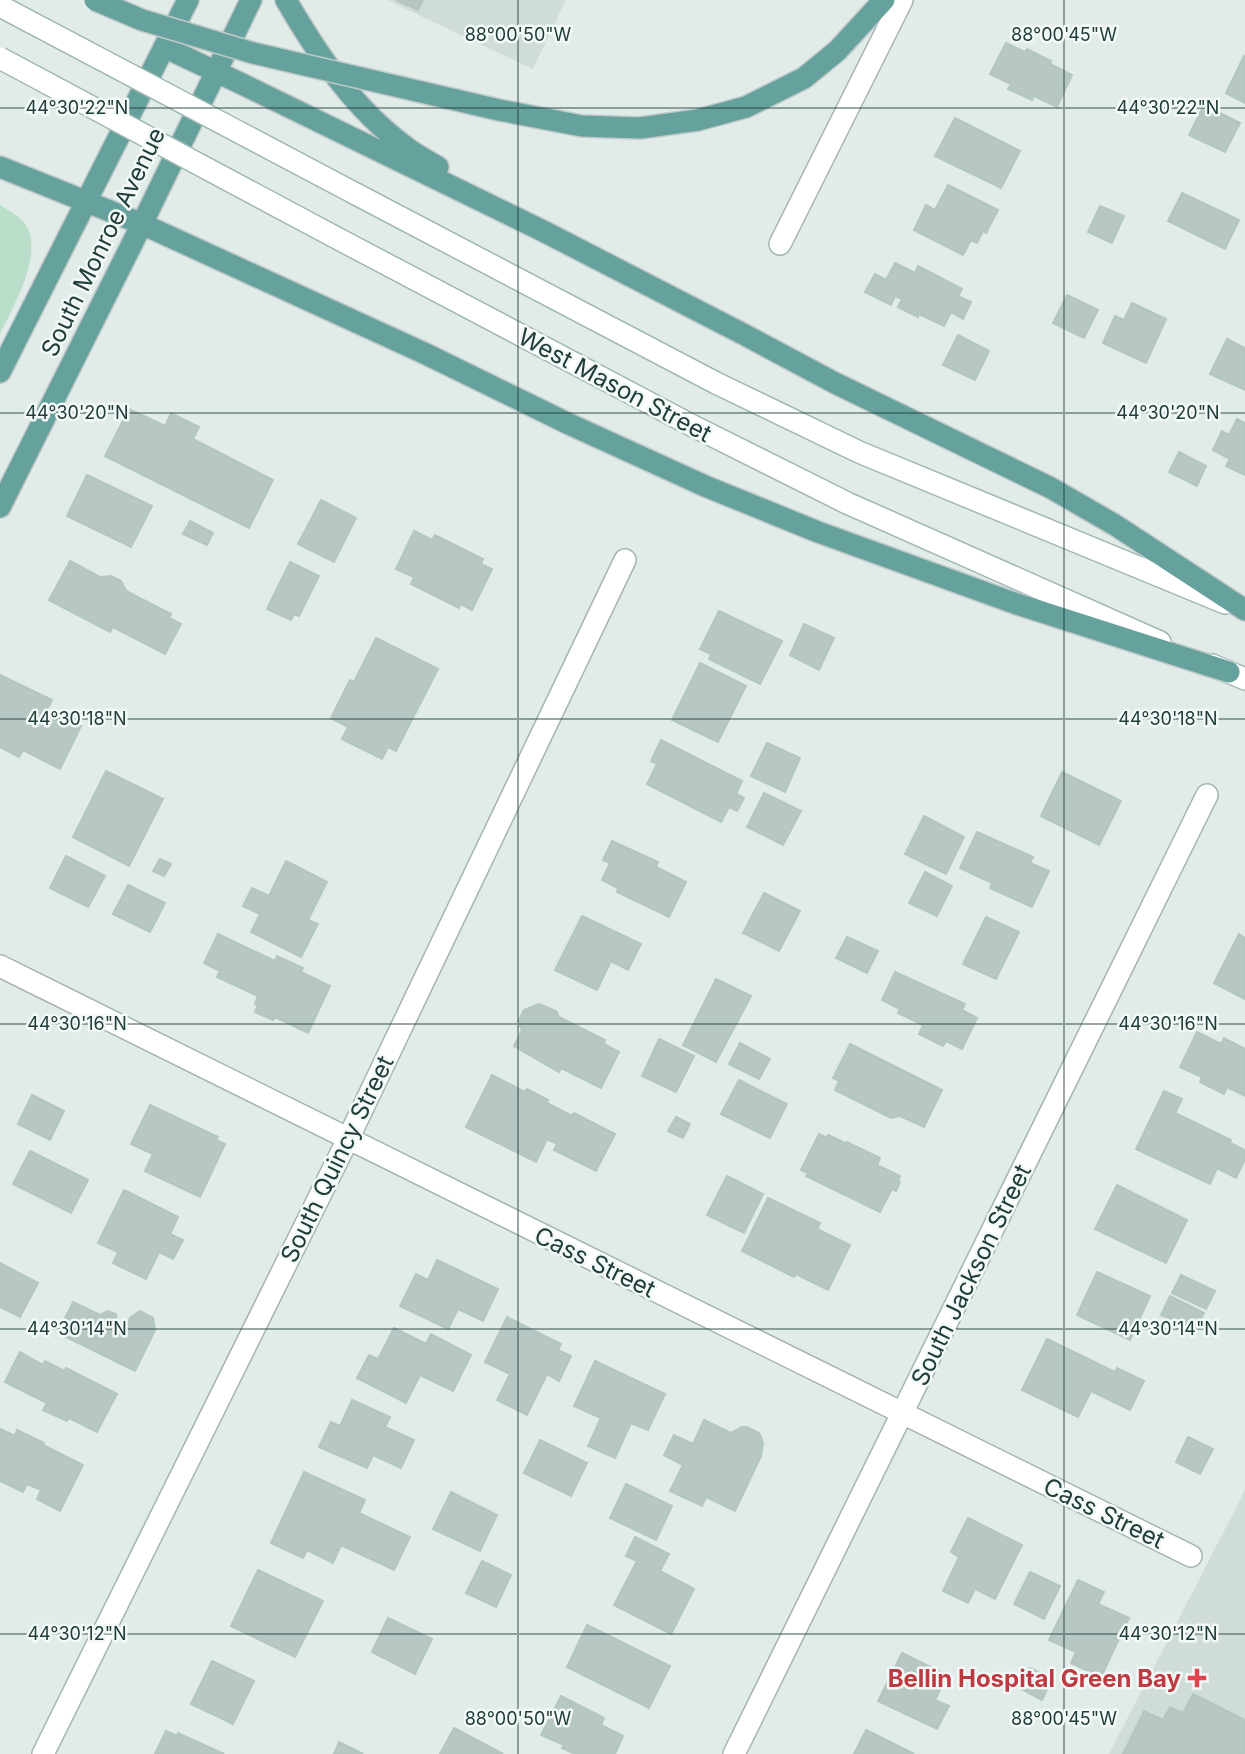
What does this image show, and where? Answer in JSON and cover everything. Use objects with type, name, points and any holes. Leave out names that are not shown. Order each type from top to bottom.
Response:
[{"type":"main road","points":[[95,0],[142,20],[219,44],[499,110],[582,126],[640,128],[698,120],[746,107],[804,78],[837,51],[884,0]]},
{"type":"main road","name":"South Monroe Avenue","points":[[0,372],[188,0]]},
{"type":"main road","name":"South Monroe Avenue","points":[[0,507],[251,0]]},
{"type":"main road","points":[[286,0],[345,88],[383,128],[407,148],[545,232]]},
{"type":"main road","points":[[164,47],[545,232],[835,383],[1051,488],[1115,525],[1245,611]]},
{"type":"main road","points":[[0,167],[142,224],[705,486],[818,532],[1014,603],[1237,676]]},
{"type":"street","points":[[780,244],[902,0]]},
{"type":"street","name":"West Mason Street","points":[[0,6],[716,383],[859,452],[1245,611]]},
{"type":"street","name":"West Mason Street","points":[[0,58],[693,426],[846,503],[1237,676]]},
{"type":"street","name":"South Quincy Street","points":[[43,1754],[348,1139],[625,560]]},
{"type":"street","name":"South Jackson Street","points":[[734,1754],[1207,795]]},
{"type":"street","name":"Cass Street","points":[[0,966],[1191,1556]]},
{"type":"shaded area","points":[[387,0],[566,0],[533,69]]},
{"type":"shaded area","name":"Bellin Hospital Green Bay","points":[[1245,1488],[1245,1754],[1109,1754],[1240,1500]]},
{"type":"green space","points":[[0,205],[18,216],[26,225],[31,237],[31,250],[25,280],[0,334]]},
{"type":"building","points":[[396,0],[423,0],[418,10]]},
{"type":"building","points":[[1006,43],[1025,52],[1027,49],[1072,75],[1057,107],[1034,96],[1032,100],[1008,89],[1011,84],[990,74]]},
{"type":"building","points":[[1245,57],[1245,103],[1226,93]]},
{"type":"building","points":[[1204,105],[1240,123],[1225,152],[1189,135]]},
{"type":"building","points":[[955,118],[1020,151],[1001,188],[935,156]]},
{"type":"building","points":[[948,185],[998,210],[986,233],[983,231],[977,243],[971,240],[963,255],[914,230],[926,205],[935,210]]},
{"type":"building","points":[[1182,193],[1239,220],[1225,249],[1168,221]]},
{"type":"building","points":[[1100,206],[1124,216],[1112,243],[1088,232]]},
{"type":"building","points":[[895,263],[915,273],[918,266],[962,289],[958,296],[971,302],[963,319],[951,312],[944,326],[898,307],[902,299],[895,296],[891,305],[865,292],[875,274],[886,280]]},
{"type":"building","points":[[1067,295],[1098,310],[1084,338],[1053,323]]},
{"type":"building","points":[[1132,303],[1166,319],[1146,363],[1103,343],[1115,316],[1124,320]]},
{"type":"building","points":[[958,335],[989,351],[975,380],[943,365]]},
{"type":"building","points":[[1227,339],[1245,348],[1245,390],[1210,374]]},
{"type":"building","points":[[129,409],[165,426],[171,413],[199,427],[193,439],[273,480],[249,528],[105,456]]},
{"type":"building","points":[[1237,419],[1245,423],[1245,475],[1226,466],[1230,459],[1213,450],[1222,431],[1229,435]]},
{"type":"building","points":[[1179,452],[1206,466],[1197,486],[1169,472]]},
{"type":"building","points":[[87,475],[152,506],[131,547],[67,516]]},
{"type":"building","points":[[321,500],[356,518],[334,562],[298,544]]},
{"type":"building","points":[[190,521],[213,533],[207,545],[183,534]]},
{"type":"building","points":[[414,531],[432,540],[435,535],[483,559],[481,564],[492,569],[472,610],[461,604],[459,608],[411,584],[414,577],[396,569]]},
{"type":"building","points":[[70,561],[100,577],[111,576],[121,581],[126,591],[171,614],[169,618],[181,624],[165,654],[113,627],[110,632],[49,600]]},
{"type":"building","points":[[290,562],[319,576],[299,616],[294,614],[291,620],[267,609]]},
{"type":"building","points":[[719,611],[782,641],[760,684],[709,659],[711,654],[700,649]]},
{"type":"building","points":[[804,624],[834,638],[819,670],[790,655]]},
{"type":"building","points":[[376,638],[438,669],[396,751],[388,747],[382,759],[342,739],[348,727],[331,718],[350,680],[354,682]]},
{"type":"building","points":[[700,663],[746,686],[718,742],[672,720]]},
{"type":"building","points":[[0,675],[52,700],[47,710],[81,726],[60,769],[23,750],[19,757],[0,747]]},
{"type":"building","points":[[661,740],[742,781],[736,794],[744,798],[737,811],[729,807],[721,822],[647,784],[657,764],[651,761]]},
{"type":"building","points":[[767,743],[800,758],[785,792],[751,776]]},
{"type":"building","points":[[106,771],[163,799],[129,866],[73,837]]},
{"type":"building","points":[[1062,772],[1121,801],[1099,845],[1041,816]]},
{"type":"building","points":[[764,793],[801,811],[783,845],[747,827]]},
{"type":"building","points":[[924,816],[964,837],[946,874],[905,854]]},
{"type":"building","points":[[977,832],[1033,857],[1030,863],[1049,871],[1032,907],[990,888],[992,883],[960,868]]},
{"type":"building","points":[[612,841],[658,862],[656,867],[686,882],[669,917],[617,892],[618,888],[602,880],[610,863],[603,860]]},
{"type":"building","points":[[66,856],[105,876],[88,907],[50,888]]},
{"type":"building","points":[[160,859],[171,864],[164,876],[153,871]]},
{"type":"building","points":[[286,861],[327,882],[308,920],[318,924],[301,957],[251,932],[260,914],[243,906],[252,888],[269,896]]},
{"type":"building","points":[[925,872],[952,886],[937,916],[909,903]]},
{"type":"building","points":[[128,885],[165,903],[150,932],[113,914]]},
{"type":"building","points":[[764,893],[800,911],[779,951],[743,933]]},
{"type":"building","points":[[582,916],[641,944],[628,970],[611,961],[597,990],[555,970]]},
{"type":"building","points":[[986,917],[1019,932],[996,979],[963,964]]},
{"type":"building","points":[[218,934],[275,961],[277,956],[303,968],[301,972],[330,986],[308,1033],[275,1017],[273,1020],[255,1012],[258,996],[217,977],[220,971],[204,963]]},
{"type":"building","points":[[1239,934],[1245,938],[1245,999],[1214,983]]},
{"type":"building","points":[[847,937],[878,951],[867,973],[836,958]]},
{"type":"building","points":[[895,972],[965,1004],[962,1010],[977,1018],[962,1049],[946,1041],[943,1046],[919,1034],[923,1025],[898,1013],[900,1009],[882,1000]]},
{"type":"building","points":[[716,979],[751,996],[716,1062],[683,1045]]},
{"type":"building","points":[[539,1004],[605,1040],[604,1044],[619,1052],[601,1088],[561,1068],[559,1072],[514,1046],[522,1030],[518,1022],[524,1010]]},
{"type":"building","points":[[1197,1032],[1221,1044],[1224,1038],[1245,1049],[1245,1096],[1227,1087],[1224,1094],[1200,1082],[1202,1077],[1180,1067]]},
{"type":"building","points":[[659,1039],[694,1056],[676,1092],[642,1076]]},
{"type":"building","points":[[740,1043],[770,1059],[759,1079],[729,1064]]},
{"type":"building","points":[[850,1044],[942,1090],[924,1127],[900,1116],[891,1118],[835,1090],[839,1081],[833,1078]]},
{"type":"building","points":[[492,1075],[525,1092],[527,1089],[572,1116],[574,1113],[615,1134],[596,1171],[554,1150],[557,1144],[547,1139],[536,1162],[466,1127]]},
{"type":"building","points":[[739,1080],[787,1104],[770,1138],[721,1114]]},
{"type":"building","points":[[1164,1091],[1182,1099],[1175,1113],[1231,1140],[1230,1143],[1245,1150],[1245,1159],[1236,1178],[1217,1168],[1210,1184],[1136,1149]]},
{"type":"building","points":[[32,1095],[64,1111],[50,1140],[18,1124]]},
{"type":"building","points":[[150,1105],[218,1137],[216,1140],[225,1144],[200,1197],[145,1171],[153,1154],[131,1144]]},
{"type":"building","points":[[676,1117],[690,1124],[683,1138],[668,1131]]},
{"type":"building","points":[[819,1134],[847,1142],[880,1158],[877,1165],[900,1176],[896,1191],[892,1189],[880,1212],[806,1176],[808,1173],[801,1170]]},
{"type":"building","points":[[30,1151],[88,1180],[71,1213],[13,1184]]},
{"type":"building","points":[[727,1176],[763,1194],[744,1233],[707,1215]]},
{"type":"building","points":[[1117,1185],[1187,1220],[1166,1263],[1095,1229]]},
{"type":"building","points":[[124,1190],[178,1217],[170,1234],[183,1240],[173,1259],[159,1252],[146,1279],[113,1263],[118,1252],[98,1243]]},
{"type":"building","points":[[768,1198],[820,1223],[817,1229],[850,1245],[828,1290],[796,1274],[794,1277],[742,1251]]},
{"type":"building","points":[[437,1260],[498,1289],[483,1321],[458,1309],[448,1329],[400,1306],[416,1274],[428,1280]]},
{"type":"building","points":[[0,1263],[38,1283],[20,1317],[0,1307]]},
{"type":"building","points":[[1097,1272],[1150,1296],[1130,1340],[1077,1315]]},
{"type":"building","points":[[1181,1275],[1215,1291],[1206,1309],[1172,1293]]},
{"type":"building","points":[[1170,1296],[1204,1313],[1195,1330],[1161,1315]]},
{"type":"building","points":[[73,1302],[100,1315],[108,1311],[116,1314],[117,1322],[126,1326],[130,1318],[140,1311],[153,1318],[155,1330],[135,1371],[58,1333]]},
{"type":"building","points":[[507,1317],[561,1344],[558,1350],[571,1356],[559,1381],[547,1374],[527,1415],[497,1400],[510,1374],[485,1362]]},
{"type":"building","points":[[394,1328],[426,1344],[431,1334],[471,1355],[453,1391],[420,1375],[406,1403],[357,1378],[369,1355],[378,1359]]},
{"type":"building","points":[[1047,1339],[1115,1372],[1117,1368],[1144,1381],[1130,1410],[1091,1391],[1078,1417],[1022,1390]]},
{"type":"building","points":[[20,1352],[43,1365],[45,1361],[65,1371],[66,1368],[117,1394],[97,1432],[69,1418],[67,1421],[43,1410],[47,1403],[5,1382]]},
{"type":"building","points":[[595,1361],[665,1394],[648,1430],[631,1423],[615,1458],[588,1446],[601,1418],[574,1406]]},
{"type":"building","points":[[352,1400],[390,1417],[385,1427],[414,1440],[401,1468],[373,1455],[367,1468],[319,1447],[331,1422],[340,1426]]},
{"type":"building","points":[[704,1420],[731,1433],[747,1427],[761,1437],[761,1456],[735,1511],[706,1497],[702,1506],[670,1491],[683,1465],[664,1455],[674,1435],[693,1444]]},
{"type":"building","points":[[0,1429],[15,1436],[17,1430],[83,1465],[60,1511],[37,1499],[41,1490],[27,1484],[23,1492],[0,1481]]},
{"type":"building","points":[[1188,1437],[1213,1449],[1200,1474],[1176,1462]]},
{"type":"building","points":[[540,1440],[587,1463],[571,1496],[524,1473]]},
{"type":"building","points":[[304,1472],[365,1500],[359,1513],[410,1537],[394,1570],[341,1545],[333,1563],[307,1550],[303,1558],[271,1543]]},
{"type":"building","points":[[626,1484],[672,1506],[656,1540],[610,1518]]},
{"type":"building","points":[[451,1492],[497,1515],[480,1551],[433,1529]]},
{"type":"building","points":[[968,1518],[1022,1545],[995,1599],[975,1589],[968,1603],[943,1591],[959,1557],[951,1552]]},
{"type":"building","points":[[635,1537],[669,1554],[660,1571],[694,1589],[671,1634],[614,1605],[637,1561],[626,1556]]},
{"type":"building","points":[[482,1561],[511,1575],[496,1607],[466,1593]]},
{"type":"building","points":[[258,1570],[323,1601],[295,1657],[231,1626]]},
{"type":"building","points":[[1030,1572],[1060,1586],[1044,1619],[1014,1604]]},
{"type":"building","points":[[1078,1580],[1104,1592],[1098,1604],[1129,1618],[1101,1677],[1071,1663],[1076,1652],[1049,1640]]},
{"type":"building","points":[[388,1618],[432,1639],[415,1674],[372,1652]]},
{"type":"building","points":[[587,1625],[670,1666],[649,1708],[567,1667]]},
{"type":"building","points":[[902,1653],[947,1675],[935,1700],[949,1706],[937,1729],[878,1701]]},
{"type":"building","points":[[212,1661],[254,1681],[233,1724],[191,1704]]},
{"type":"building","points":[[1030,1668],[1052,1679],[1042,1700],[1020,1688]]},
{"type":"building","points":[[1193,1694],[1245,1720],[1245,1754],[1123,1754],[1144,1711],[1163,1720],[1170,1707],[1183,1713]]},
{"type":"building","points":[[561,1696],[604,1718],[601,1725],[623,1736],[615,1754],[575,1754],[562,1748],[564,1745],[541,1735]]},
{"type":"building","points":[[454,1728],[503,1754],[440,1754]]},
{"type":"building","points":[[866,1730],[914,1754],[854,1754]]},
{"type":"building","points":[[166,1731],[177,1736],[178,1733],[224,1754],[155,1754]]},
{"type":"building","points":[[339,1742],[363,1754],[334,1754]]},
{"type":"place","name":"Bellin Hospital Green Bay","points":[[1197,1678]]}]
